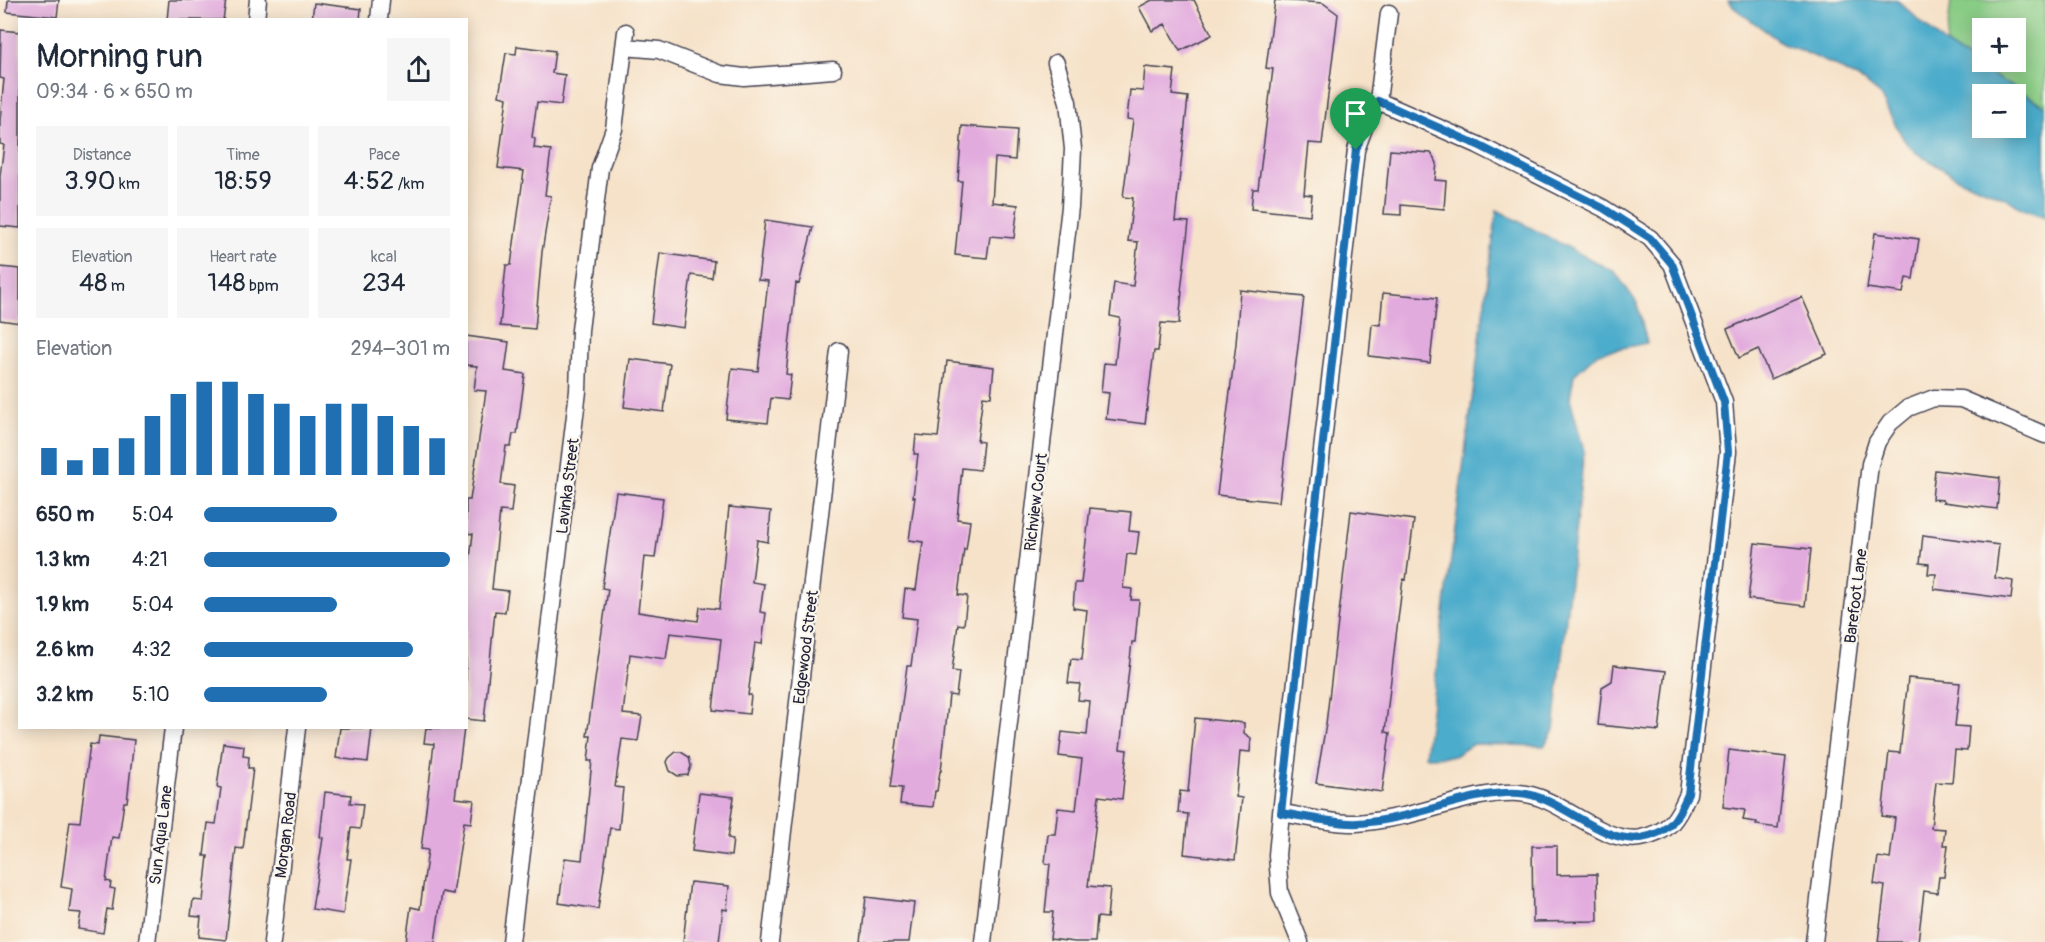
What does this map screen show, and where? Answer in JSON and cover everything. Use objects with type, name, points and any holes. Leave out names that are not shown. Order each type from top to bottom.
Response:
[{"type":"street","points":[[256,18],[258,0]]},
{"type":"street","points":[[379,18],[381,0]]},
{"type":"street","points":[[1300,942],[1280,893],[1277,855],[1281,813],[1356,150],[1366,123],[1378,101],[1389,13]]},
{"type":"street","name":"Lavinka Street","points":[[511,942],[578,391],[580,330],[598,180],[614,129],[625,39],[720,74],[744,77],[833,70]]},
{"type":"street","name":"Richview Court","points":[[983,942],[1070,207],[1073,149],[1068,102],[1056,63]]},
{"type":"street","points":[[1281,813],[1350,823],[1402,816],[1479,796],[1520,793],[1542,799],[1617,835],[1639,838],[1660,833],[1676,821],[1688,794],[1728,452],[1724,402],[1672,264],[1650,238],[1603,208],[1478,145],[1378,101]]},
{"type":"street","name":"Edgewood Street","points":[[770,942],[839,351]]},
{"type":"street","name":"Barefoot Lane","points":[[1814,942],[1870,464],[1877,442],[1890,423],[1908,408],[1934,398],[1961,399],[2045,435]]},
{"type":"street","name":"Sun Aqua Lane","points":[[147,942],[173,729]]},
{"type":"street","name":"Morgan Road","points":[[272,942],[297,729]]},
{"type":"green space","points":[[1951,0],[2045,0],[2045,106],[2026,95],[2026,84],[2007,84],[1987,72],[2026,72],[2026,18],[1972,18],[1972,62],[1946,45]]},
{"type":"water","points":[[1728,0],[1897,0],[1946,45],[1972,62],[1972,72],[1987,72],[2007,84],[1972,84],[1972,138],[2026,138],[2026,95],[2045,106],[2045,217],[1959,179],[1915,152],[1904,140],[1879,94],[1864,82],[1833,65],[1785,45],[1737,10]]},
{"type":"water","points":[[1497,210],[1615,272],[1637,303],[1647,343],[1598,353],[1574,375],[1570,398],[1584,451],[1554,730],[1544,746],[1473,744],[1454,756],[1427,757],[1425,756]]},
{"type":"building","points":[[8,0],[59,0],[57,17],[7,12]]},
{"type":"building","points":[[169,0],[226,0],[223,18],[167,18]]},
{"type":"building","points":[[1152,0],[1194,0],[1212,35],[1180,51],[1165,24],[1152,31],[1139,7]]},
{"type":"building","points":[[1275,0],[1323,3],[1338,14],[1322,144],[1309,143],[1304,194],[1312,195],[1310,215],[1251,209],[1253,189],[1258,189],[1273,69],[1266,68]]},
{"type":"building","points":[[314,3],[361,9],[360,18],[312,18]]},
{"type":"building","points":[[1,30],[18,32],[18,228],[0,226],[0,176],[4,145],[0,144],[0,121],[4,79],[0,78]]},
{"type":"building","points":[[517,46],[555,51],[552,73],[565,75],[561,105],[537,102],[532,137],[535,139],[534,148],[551,150],[545,195],[551,196],[542,252],[535,329],[500,326],[506,265],[511,265],[524,171],[498,168],[507,98],[499,96],[506,53],[516,54]]},
{"type":"building","points":[[1145,67],[1175,70],[1172,95],[1188,97],[1175,221],[1189,222],[1179,324],[1161,323],[1158,351],[1154,351],[1145,424],[1106,419],[1109,393],[1101,392],[1104,363],[1115,364],[1120,318],[1110,316],[1114,283],[1133,286],[1138,242],[1128,241],[1133,198],[1123,197],[1133,120],[1127,119],[1130,90],[1143,91]]},
{"type":"building","points":[[962,126],[1017,130],[1015,160],[995,158],[992,202],[1018,205],[1014,238],[990,236],[987,258],[955,255],[962,181],[958,181]]},
{"type":"building","points":[[1390,150],[1431,153],[1437,163],[1435,180],[1446,181],[1444,209],[1401,205],[1401,215],[1384,214]]},
{"type":"building","points":[[765,220],[813,227],[799,284],[796,283],[786,374],[791,375],[788,400],[771,398],[768,423],[726,419],[732,368],[758,371],[768,281],[758,280]]},
{"type":"building","points":[[1875,233],[1919,239],[1913,279],[1906,278],[1903,293],[1867,288]]},
{"type":"building","points":[[660,253],[714,261],[712,278],[691,275],[684,328],[651,323]]},
{"type":"building","points":[[0,267],[18,269],[18,323],[0,320]]},
{"type":"building","points":[[1240,290],[1304,297],[1279,502],[1217,495],[1236,344]]},
{"type":"building","points":[[1383,293],[1437,298],[1430,363],[1369,356],[1372,324],[1380,325]]},
{"type":"building","points":[[1802,297],[1827,354],[1771,379],[1758,349],[1739,358],[1727,329]]},
{"type":"building","points":[[468,336],[509,342],[505,371],[525,374],[517,434],[513,434],[511,446],[506,446],[501,484],[514,486],[511,512],[500,511],[492,589],[508,591],[505,612],[495,611],[484,721],[468,719],[468,574],[473,534],[468,533],[468,500],[470,500],[486,391],[474,390],[477,366],[468,365]]},
{"type":"building","points":[[630,359],[670,364],[664,412],[624,407]]},
{"type":"building","points":[[947,361],[994,367],[991,397],[983,396],[977,441],[983,442],[980,470],[962,468],[957,519],[970,521],[958,595],[967,596],[964,625],[958,624],[952,671],[959,672],[956,696],[949,695],[941,771],[933,807],[900,804],[902,788],[891,787],[907,666],[911,666],[917,619],[902,617],[905,589],[916,590],[923,542],[909,540],[918,454],[914,454],[916,435],[938,437]]},
{"type":"building","points":[[1935,470],[2000,478],[1997,509],[1932,499]]},
{"type":"building","points":[[616,492],[663,498],[655,558],[644,557],[638,612],[698,621],[700,607],[719,609],[729,507],[771,511],[768,542],[757,540],[752,582],[764,584],[760,612],[766,613],[762,644],[755,643],[748,695],[751,695],[749,714],[713,710],[721,639],[670,633],[666,659],[630,654],[623,714],[642,716],[638,741],[622,739],[615,787],[623,788],[619,829],[610,828],[598,909],[559,903],[565,858],[582,860],[592,761],[588,761],[591,736],[587,736],[608,589],[602,588]]},
{"type":"building","points":[[1090,508],[1131,512],[1129,531],[1139,532],[1136,555],[1127,554],[1123,588],[1132,589],[1131,600],[1139,600],[1120,749],[1127,750],[1122,799],[1099,796],[1088,886],[1110,888],[1107,918],[1097,917],[1095,942],[1075,942],[1050,939],[1053,912],[1045,912],[1050,864],[1045,863],[1048,834],[1055,834],[1058,808],[1076,810],[1082,759],[1059,756],[1062,732],[1087,735],[1090,701],[1078,700],[1080,684],[1068,683],[1071,659],[1082,660],[1087,610],[1073,608],[1075,583],[1081,583]]},
{"type":"building","points":[[1351,511],[1414,520],[1406,580],[1403,579],[1395,644],[1385,732],[1390,733],[1382,792],[1316,783],[1326,724]]},
{"type":"building","points":[[1923,535],[1999,545],[1995,578],[2013,581],[2011,599],[1934,589],[1936,574],[1928,574],[1929,564],[1920,563]]},
{"type":"building","points":[[1755,543],[1811,549],[1805,606],[1748,599]]},
{"type":"building","points":[[1614,665],[1666,671],[1659,731],[1598,725],[1602,687],[1612,681]]},
{"type":"building","points":[[1908,678],[1960,683],[1955,726],[1969,727],[1967,751],[1955,750],[1952,783],[1936,782],[1931,828],[1945,829],[1943,845],[1948,845],[1944,877],[1939,877],[1937,893],[1924,891],[1918,942],[1878,942],[1885,886],[1874,884],[1878,857],[1890,859],[1895,818],[1882,816],[1889,752],[1900,753]]},
{"type":"building","points":[[1195,718],[1244,723],[1244,733],[1251,738],[1250,752],[1240,751],[1236,797],[1242,798],[1235,860],[1184,854],[1188,814],[1178,813],[1180,791],[1188,792]]},
{"type":"building","points":[[340,729],[372,729],[368,762],[336,758]]},
{"type":"building","points":[[426,729],[464,729],[455,798],[474,800],[471,823],[464,822],[453,894],[442,892],[435,942],[406,942],[411,907],[420,909],[428,850],[421,849],[434,744],[424,743]]},
{"type":"building","points":[[99,736],[134,740],[127,802],[124,802],[119,838],[112,837],[106,881],[111,882],[110,888],[115,889],[112,910],[107,909],[103,933],[78,929],[81,913],[69,912],[72,889],[61,887],[70,821],[80,822],[90,744],[98,745]]},
{"type":"building","points":[[223,743],[244,746],[243,756],[249,757],[248,768],[253,768],[243,849],[236,848],[226,940],[199,937],[201,917],[191,916],[193,900],[203,901],[208,856],[204,856],[208,823],[216,824],[221,788],[217,787]]},
{"type":"building","points":[[1729,750],[1786,757],[1778,828],[1756,825],[1757,822],[1743,820],[1745,810],[1723,807]]},
{"type":"building","points":[[676,752],[689,757],[691,766],[688,775],[678,776],[670,771],[667,762]]},
{"type":"building","points":[[325,792],[351,795],[350,803],[363,804],[360,829],[351,828],[347,859],[351,859],[343,914],[312,909],[323,838],[320,837]]},
{"type":"building","points":[[699,793],[734,797],[728,838],[733,839],[731,856],[692,851]]},
{"type":"building","points":[[1532,846],[1557,846],[1557,875],[1597,874],[1598,921],[1533,922]]},
{"type":"building","points":[[690,882],[729,886],[727,910],[723,909],[719,942],[683,942]]},
{"type":"building","points":[[866,897],[914,903],[909,942],[861,942]]},
{"type":"route","points":[[1378,101],[1478,145],[1603,208],[1650,238],[1672,264],[1724,402],[1728,452],[1688,794],[1676,821],[1660,833],[1639,838],[1617,835],[1542,799],[1520,793],[1479,796],[1402,816],[1350,823],[1281,813],[1356,150],[1366,123],[1378,101]]}]
